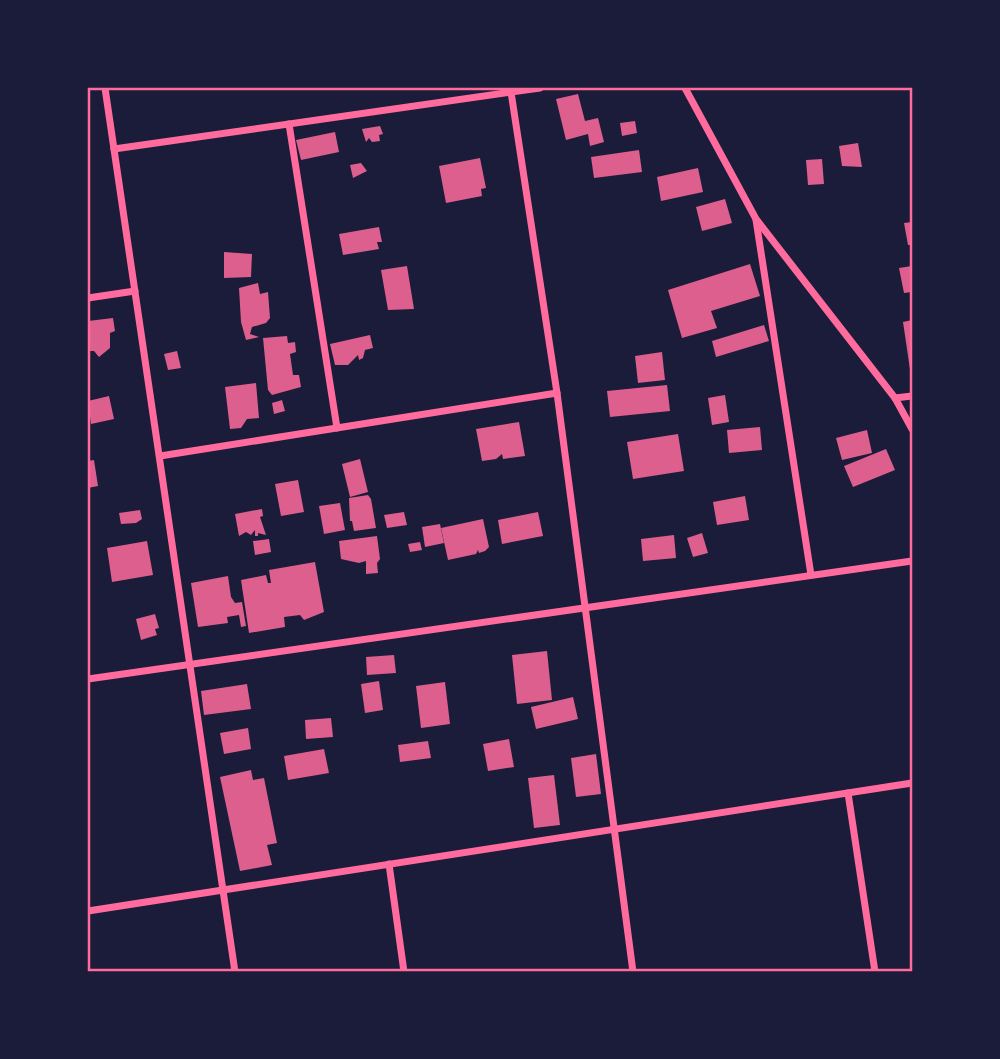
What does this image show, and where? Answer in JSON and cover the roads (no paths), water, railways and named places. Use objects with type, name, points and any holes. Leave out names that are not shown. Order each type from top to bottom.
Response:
[{"type":"street","points":[[105,88],[235,971]]},
{"type":"street","points":[[114,149],[540,88]]},
{"type":"street","points":[[685,88],[756,219],[895,398],[912,429]]},
{"type":"street","points":[[511,92],[557,393],[633,971]]},
{"type":"street","points":[[289,124],[337,428]]},
{"type":"street","points":[[756,219],[811,575]]},
{"type":"street","points":[[88,298],[135,291]]},
{"type":"street","points":[[160,456],[557,393]]},
{"type":"street","points":[[895,398],[912,396]]},
{"type":"street","points":[[88,679],[912,561]]},
{"type":"street","points":[[88,911],[912,783]]},
{"type":"street","points":[[848,793],[875,971]]},
{"type":"street","points":[[389,864],[404,971]]}]
